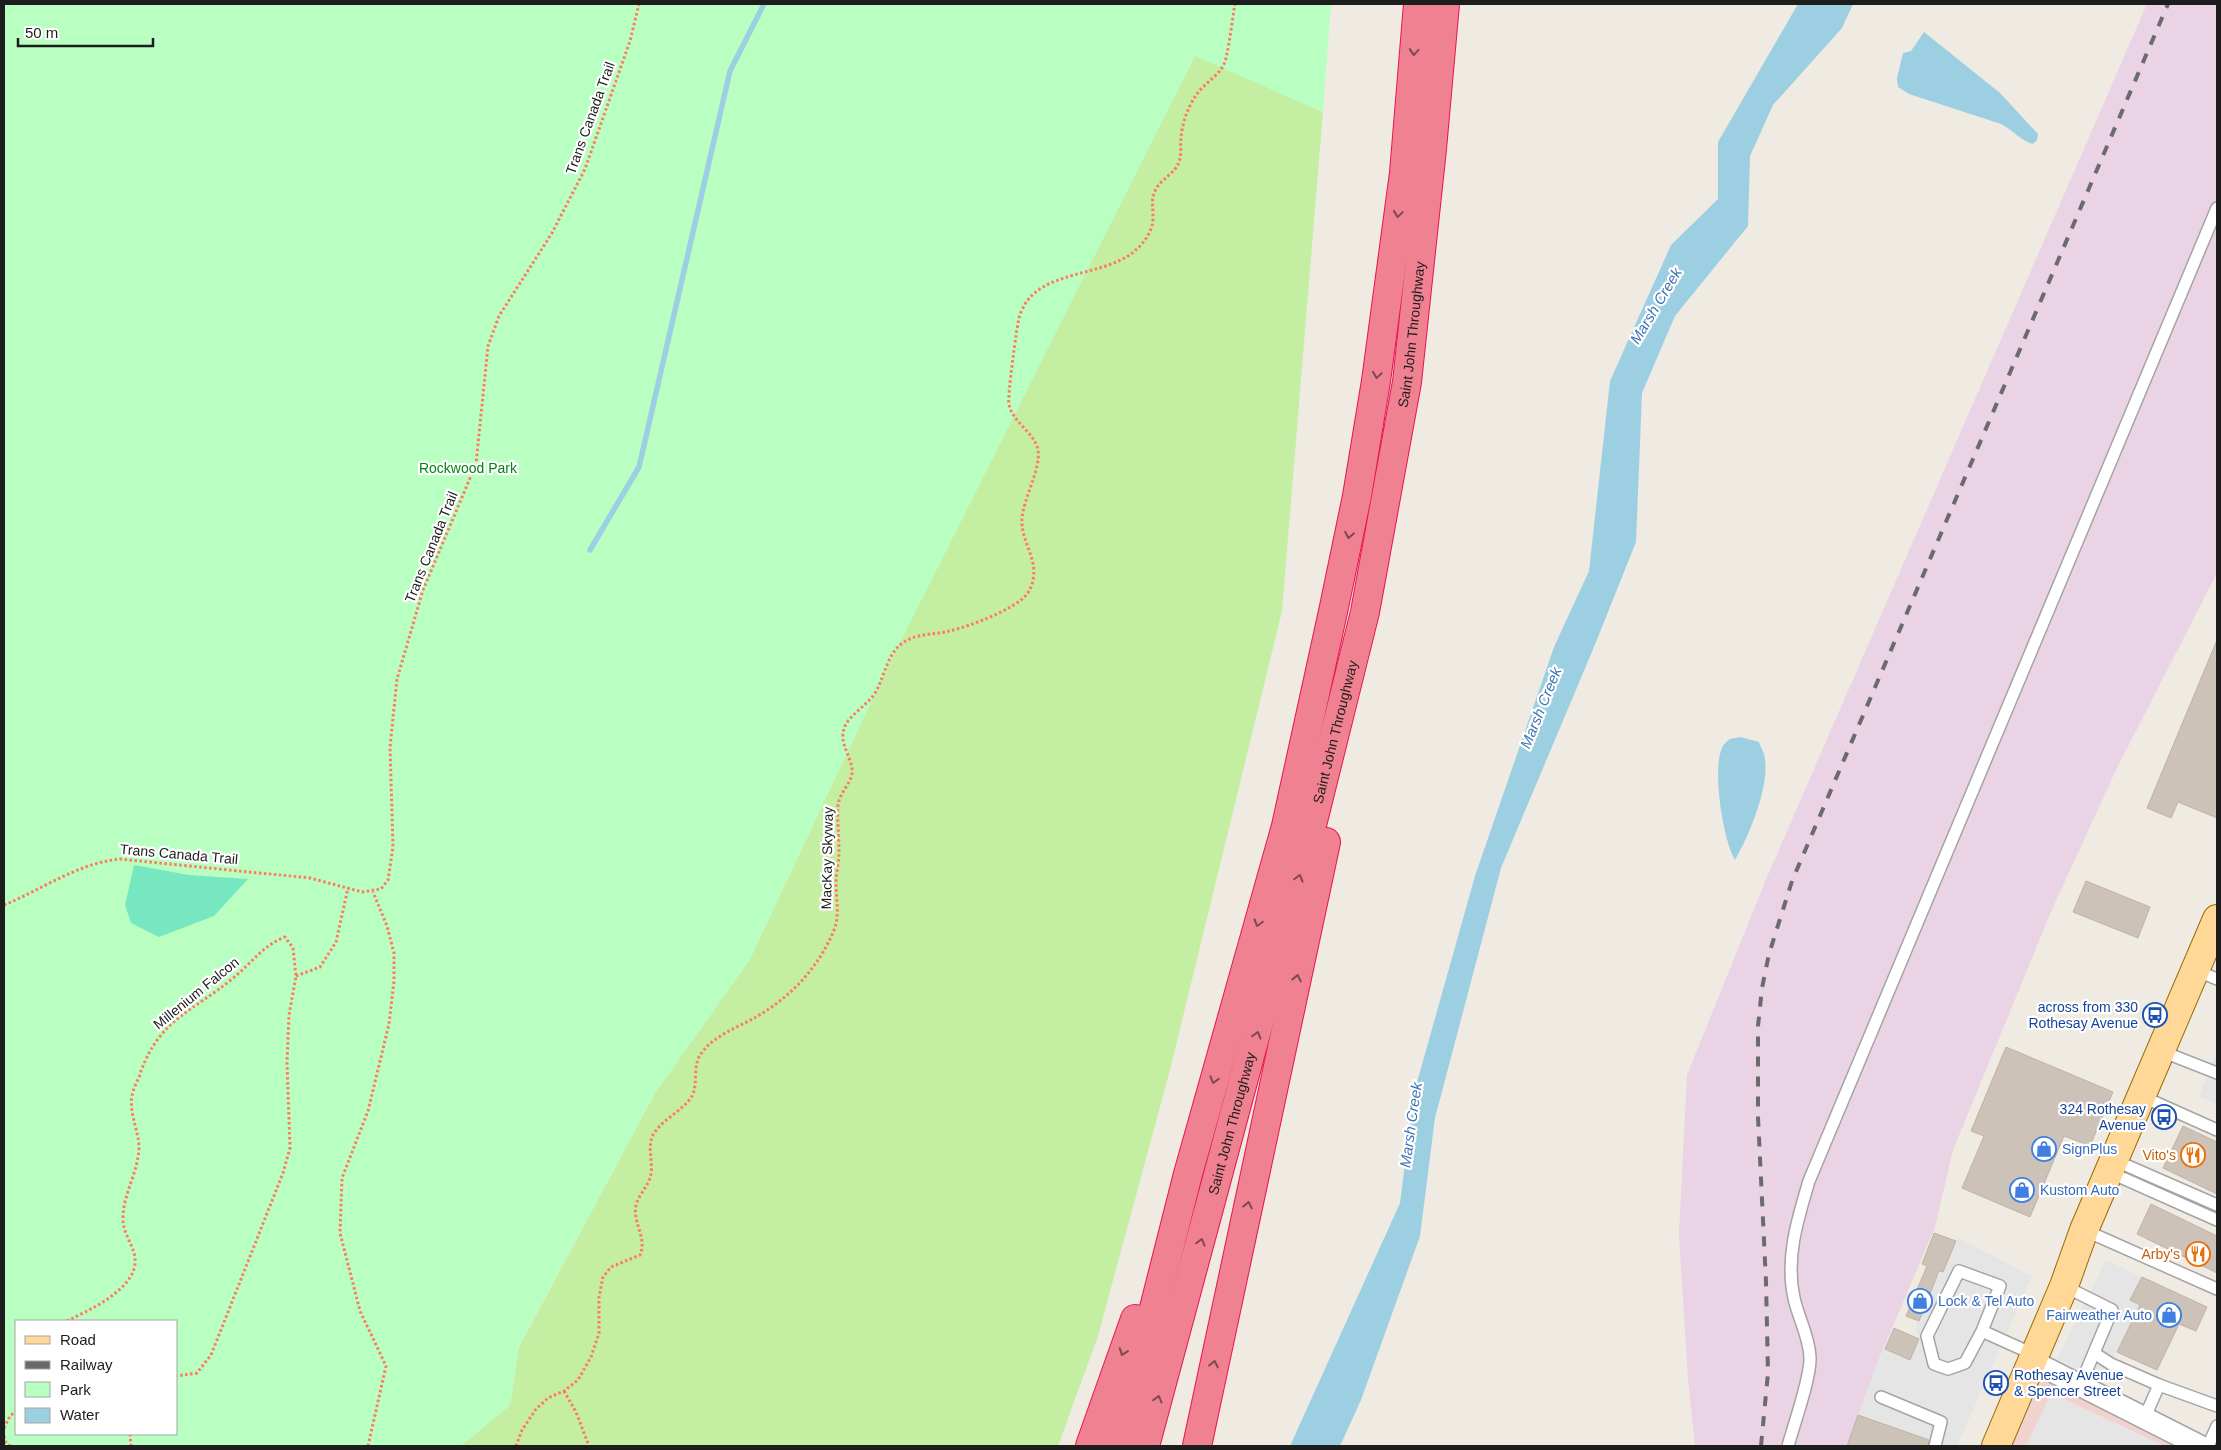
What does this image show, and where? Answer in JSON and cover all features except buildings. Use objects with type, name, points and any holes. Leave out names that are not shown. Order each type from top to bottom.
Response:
[{"type":"highway","name":"Saint John Throughway","points":[[1118,1446],[1188,1174],[1286,826],[1334,608],[1357,496],[1376,381],[1404,173],[1418,4]]},
{"type":"highway","name":"Saint John Throughway","points":[[1146,1446],[1312,829],[1365,612],[1407,382],[1432,149],[1445,4]]},
{"type":"highway","points":[[1197,1446],[1328,832],[1365,612]]},
{"type":"highway","points":[[1090,1446],[1188,1174]]},
{"type":"main road","points":[[1996,1446],[2064,1286],[2084,1230],[2161,1051],[2206,975],[2215,932]]},
{"type":"street","points":[[2034,1358],[2080,1386],[2200,1446]]},
{"type":"lane","points":[[1788,1446],[1810,1358],[1806,1336],[1794,1298],[1791,1262],[1796,1223],[1809,1180],[2217,208]]},
{"type":"lane","points":[[2161,1051],[2217,1073]]},
{"type":"lane","points":[[2141,1096],[2217,1130]]},
{"type":"lane","points":[[2112,1166],[2217,1205]]},
{"type":"lane","points":[[2112,1166],[2217,1220]]},
{"type":"lane","points":[[2084,1230],[2217,1289]]},
{"type":"lane","points":[[1959,1270],[2000,1286],[1982,1330],[1965,1362],[1948,1369],[1934,1364],[1927,1336],[1959,1270]]},
{"type":"lane","points":[[2064,1286],[2112,1310],[2080,1386]]},
{"type":"lane","points":[[1982,1330],[2034,1358]]},
{"type":"lane","points":[[2094,1353],[2111,1364],[2159,1385],[2217,1406]]},
{"type":"lane","points":[[2144,1419],[2159,1385]]},
{"type":"lane","points":[[1881,1398],[1941,1422],[1935,1446]]},
{"type":"lane","points":[[2208,1446],[2217,1426]]},
{"type":"path","name":"Trans Canada Trail","points":[[4,905],[81,868],[107,860],[120,859],[310,878],[362,892],[373,892],[382,889],[388,880],[393,847],[390,747],[397,679],[423,590],[476,464],[488,346],[499,316],[552,233],[585,169],[630,41],[639,4]]},
{"type":"path","name":"MacKay Skyway","points":[[516,1446],[522,1430],[536,1409],[548,1398],[564,1391],[578,1380],[591,1357],[599,1333],[599,1297],[602,1276],[611,1267],[640,1255],[644,1247],[636,1216],[636,1203],[644,1192],[651,1175],[650,1141],[654,1133],[694,1094],[697,1064],[700,1055],[726,1031],[757,1017],[784,998],[808,975],[826,947],[836,925],[838,905],[836,884],[839,857],[838,808],[840,793],[850,781],[853,772],[843,744],[843,732],[848,721],[873,695],[894,649],[907,639],[928,633],[949,632],[997,615],[1026,596],[1034,577],[1032,557],[1022,530],[1022,515],[1039,456],[1037,443],[1025,430],[1008,405],[1019,318],[1026,302],[1040,288],[1058,280],[1099,270],[1130,254],[1148,237],[1154,221],[1152,200],[1156,188],[1178,167],[1181,157],[1181,134],[1187,114],[1196,95],[1211,78],[1220,72],[1226,61],[1235,4]]},
{"type":"path","points":[[296,976],[320,967],[336,942],[348,888]]},
{"type":"path","points":[[368,1446],[386,1366],[360,1310],[340,1233],[342,1178],[368,1111],[389,1024],[394,981],[394,953],[387,926],[373,892]]},
{"type":"path","name":"Millenium Falcon","points":[[69,1320],[91,1309],[117,1292],[131,1275],[136,1260],[131,1241],[122,1223],[123,1211],[135,1172],[139,1147],[132,1113],[132,1096],[152,1046],[161,1032],[187,1010],[232,979],[273,941],[285,937],[293,948],[296,976],[289,1015],[286,1063],[290,1148],[283,1173],[211,1355],[197,1373],[178,1376]]},
{"type":"path","points":[[564,1391],[576,1412],[589,1446]]},
{"type":"path","points":[[4,1428],[10,1416],[15,1412]]},
{"type":"path","points":[[4,1436],[10,1446]]},
{"type":"shaded area","points":[[2147,4],[2217,4],[2217,573],[2116,770],[2053,907],[1953,1150],[1935,1227],[1879,1359],[1847,1446],[1695,1446],[1688,1380],[1679,1234],[1687,1075],[1767,877]]},
{"type":"shaded area","points":[[2217,1051],[2217,1104],[2199,1096]]},
{"type":"shaded area","points":[[1958,1238],[2032,1276],[1957,1446],[1920,1446],[1923,1438],[1858,1415],[1883,1348],[1910,1360],[1919,1339],[1915,1329],[1936,1278],[1943,1272]]},
{"type":"shaded area","points":[[2106,1260],[2142,1277],[2130,1300],[2140,1305],[2102,1381],[2057,1359]]},
{"type":"shaded area","points":[[2032,1361],[2200,1446],[1996,1446]]},
{"type":"shaded area","points":[[2051,1393],[2165,1446],[2026,1446]]},
{"type":"green space","name":"Rockwood Park","points":[[4,4],[1331,4],[1323,112],[1195,56],[885,672],[750,959],[655,1093],[519,1346],[510,1405],[461,1446],[4,1446]]},
{"type":"green space","points":[[1195,55],[1323,112],[1282,611],[1170,1070],[1098,1336],[1058,1446],[461,1446],[510,1405],[519,1347],[655,1093],[750,959],[885,672]]},
{"type":"green space","points":[[134,865],[189,875],[248,879],[214,916],[159,937],[131,923],[125,905]]},
{"type":"water","name":"Marsh Creek","points":[[1798,4],[1853,4],[1842,28],[1773,105],[1750,156],[1748,226],[1675,316],[1642,393],[1636,542],[1501,868],[1435,1118],[1420,1236],[1361,1400],[1340,1446],[1290,1446],[1400,1203],[1414,1093],[1475,876],[1554,647],[1589,571],[1610,381],[1671,245],[1718,199],[1718,142]]},
{"type":"water","points":[[1924,32],[2000,93],[2038,134],[2037,140],[2033,144],[2029,143],[2001,124],[1909,94],[1898,87],[1897,78],[1903,53],[1911,51]]},
{"type":"water","points":[[1740,737],[1759,742],[1764,756],[1765,771],[1764,784],[1757,811],[1735,860],[1726,837],[1723,822],[1718,772],[1719,758],[1723,746],[1730,739]]},
{"type":"waterway","points":[[590,550],[639,467],[730,71],[764,4]]},
{"type":"railway","points":[[1761,1446],[1768,1373],[1766,1282],[1758,1117],[1758,1026],[1762,988],[1769,954],[1792,881],[2168,4]]},
{"type":"place","name":"across from 330 Rothesay Avenue","points":[[2155,1015]]},
{"type":"place","name":"324 Rothesay Avenue","points":[[2164,1117]]},
{"type":"place","name":"SignPlus","points":[[2044,1149]]},
{"type":"place","name":"Vito's","points":[[2193,1155]]},
{"type":"place","name":"Kustom Auto","points":[[2022,1190]]},
{"type":"place","name":"Arby's","points":[[2198,1254]]},
{"type":"place","name":"Lock & Tel Auto","points":[[1920,1301]]},
{"type":"place","name":"Fairweather Auto","points":[[2169,1315]]},
{"type":"place","name":"Rothesay Avenue & Spencer Street","points":[[1996,1383]]}]
